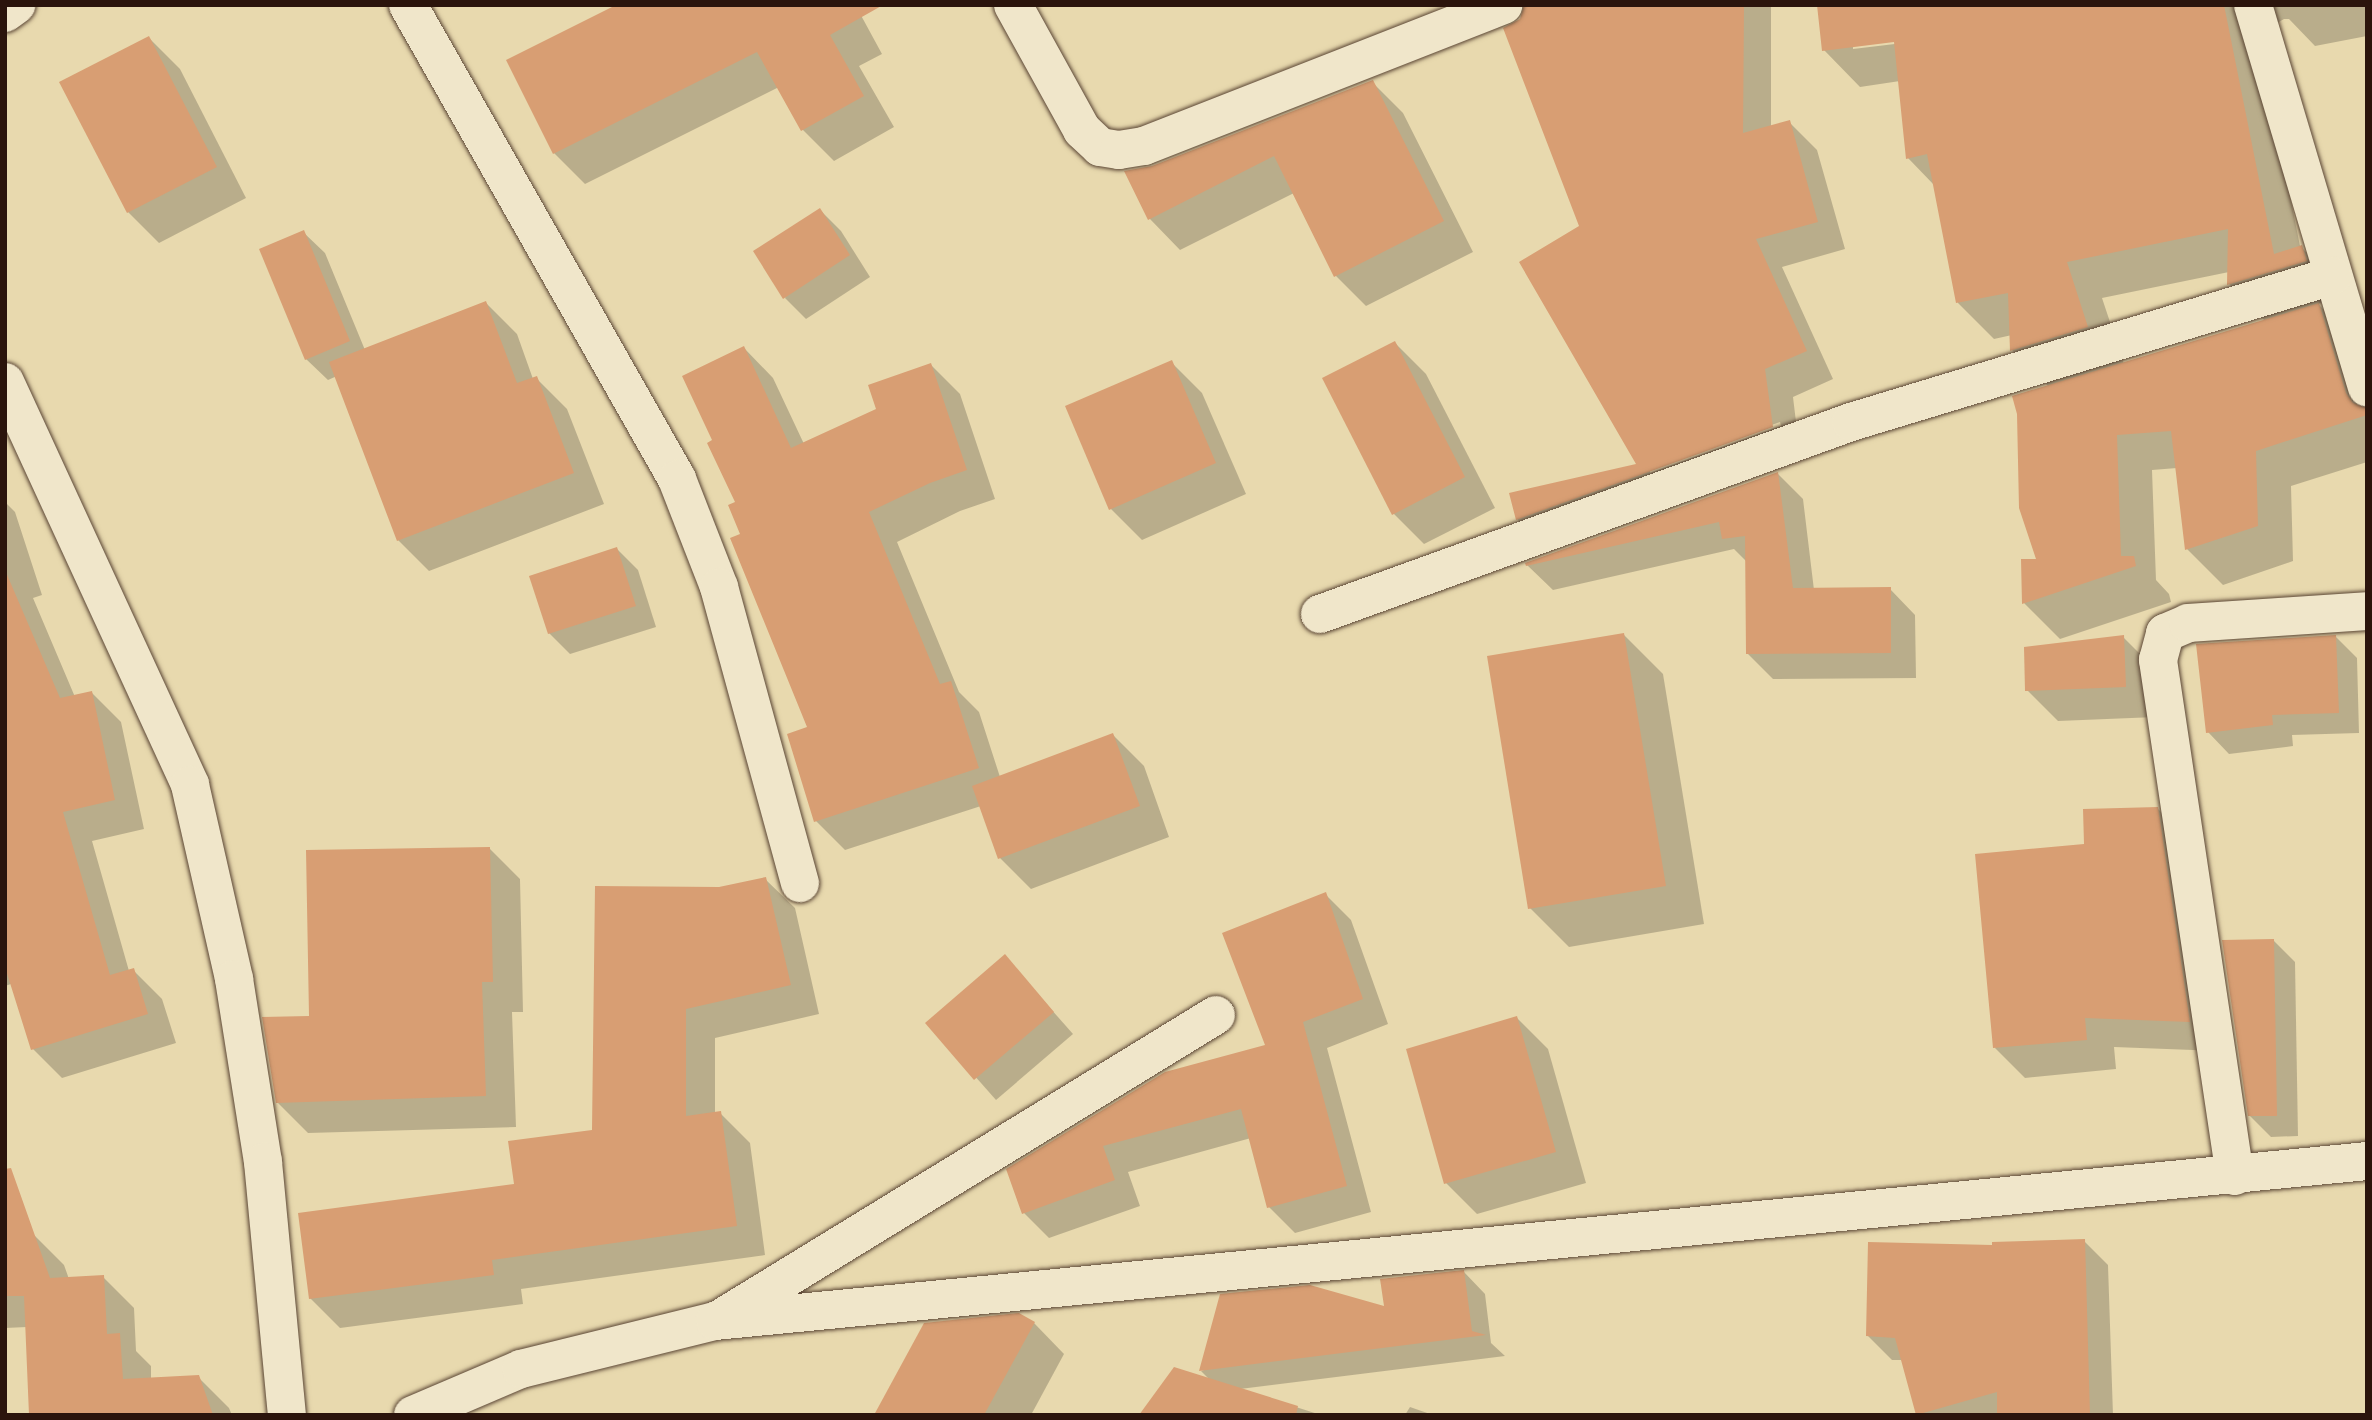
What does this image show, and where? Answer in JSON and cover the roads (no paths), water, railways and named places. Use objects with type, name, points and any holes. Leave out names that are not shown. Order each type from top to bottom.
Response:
[{"type":"street","points":[[5,13],[16,5]]},
{"type":"street","points":[[408,5],[677,478],[719,587],[800,883]]},
{"type":"street","points":[[1013,5],[1082,130],[1100,147],[1119,150],[1144,146],[1503,5]]},
{"type":"street","points":[[2253,5],[2367,387]]},
{"type":"street","points":[[1320,614],[1839,426],[2332,276]]},
{"type":"street","points":[[5,382],[190,785],[233,979],[263,1162],[287,1415]]},
{"type":"street","points":[[2235,1176],[2158,660],[2165,633],[2188,623],[2367,611]]},
{"type":"street","points":[[715,1321],[1216,1015]]},
{"type":"street","points":[[413,1415],[521,1369],[715,1321],[2235,1176],[2367,1161]]}]
